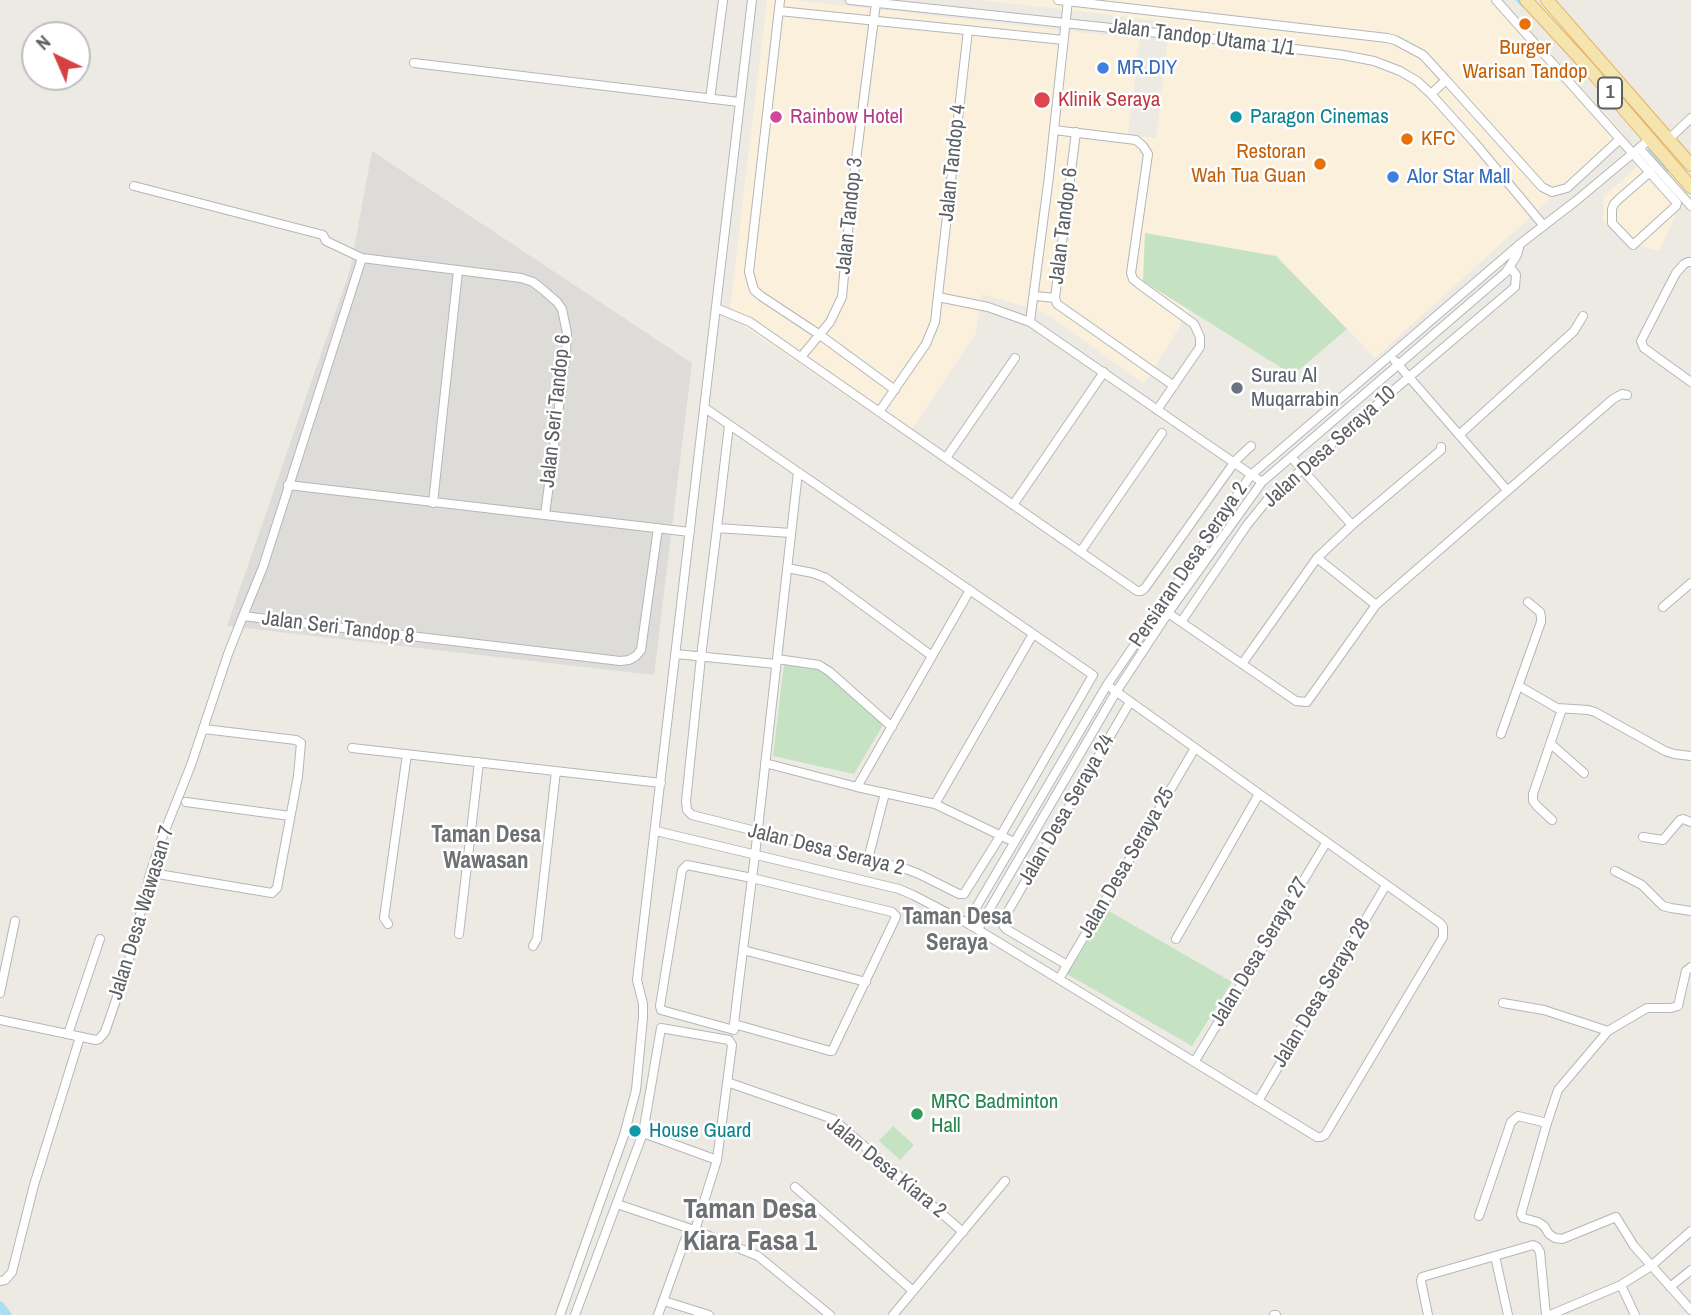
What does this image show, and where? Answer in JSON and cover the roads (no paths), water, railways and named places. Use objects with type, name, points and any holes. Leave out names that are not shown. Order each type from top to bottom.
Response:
[{"type":"main road","name":"1","points":[[1526,0],[1691,187]]},
{"type":"main road","name":"1","points":[[1547,0],[1691,165]]},
{"type":"street","points":[[710,99],[723,0]]},
{"type":"street","points":[[559,1315],[622,1143],[636,1090],[643,1004],[637,981],[752,0]]},
{"type":"street","points":[[780,0],[749,272],[754,290],[895,390]]},
{"type":"street","name":"Jalan Tandop Utama 1/1","points":[[850,0],[1066,22],[1374,61],[1400,71],[1431,94],[1544,226]]},
{"type":"street","points":[[1031,322],[1066,22],[1065,0],[1395,40],[1423,55],[1542,187],[1552,191],[1567,188],[1620,139]]},
{"type":"street","points":[[1496,0],[1620,139],[1636,151],[1672,191],[1676,206],[1633,245],[1615,227],[1612,219],[1614,204],[1650,172]]},
{"type":"street","name":"Jalan Tandop 3","points":[[801,357],[837,311],[842,297],[851,199],[876,3]]},
{"type":"street","points":[[779,11],[1064,40]]},
{"type":"street","name":"Jalan Tandop 4","points":[[879,412],[932,333],[935,322],[968,30]]},
{"type":"street","points":[[414,63],[739,102]]},
{"type":"street","points":[[1431,94],[1446,80]]},
{"type":"street","points":[[1669,139],[1691,118]]},
{"type":"street","points":[[1054,130],[1136,140],[1148,154],[1131,273],[1139,284],[1194,324],[1200,337],[1200,347],[1157,410]]},
{"type":"street","name":"Jalan Tandop 6","points":[[1076,132],[1055,298],[1060,307],[1174,386]]},
{"type":"street","name":"Persiaran Desa Seraya 2","points":[[967,923],[1107,685],[1251,475],[1520,244],[1650,139]]},
{"type":"street","points":[[1636,151],[1650,172],[1691,206]]},
{"type":"street","name":"Jalan Seri Tandop 6","points":[[134,187],[323,235],[326,241],[362,258],[521,278],[533,282],[558,302],[567,334],[545,515]]},
{"type":"street","points":[[1567,188],[1577,200]]},
{"type":"street","name":"Persiaran Desa Seraya 2","points":[[978,929],[1116,692],[1168,613],[1262,482],[1506,272],[1517,255],[1520,244]]},
{"type":"street","name":"Jalan Seri Tandop 8","points":[[362,258],[263,567],[243,616],[629,660],[641,650],[658,528]]},
{"type":"street","points":[[1691,262],[1688,261],[1676,273],[1641,343],[1691,382]]},
{"type":"street","name":"Jalan Desa Seraya 10","points":[[1181,622],[1257,512],[1302,469],[1515,287],[1516,275],[1510,267]]},
{"type":"street","points":[[433,503],[458,271]]},
{"type":"street","points":[[938,296],[988,307],[1031,322],[1262,482]]},
{"type":"street","points":[[1035,296],[1055,298]]},
{"type":"street","points":[[716,309],[750,322],[1138,591],[1142,591],[1234,463],[1251,446]]},
{"type":"street","points":[[1459,435],[1561,344],[1574,331],[1583,316]]},
{"type":"street","points":[[1391,356],[1507,490]]},
{"type":"street","points":[[946,458],[1015,358]]},
{"type":"street","points":[[1013,505],[1104,372]]},
{"type":"street","points":[[1168,613],[1296,701],[1307,702],[1376,606],[1613,399],[1627,394]]},
{"type":"street","points":[[705,408],[1093,675],[1001,835]]},
{"type":"street","points":[[701,657],[729,425]]},
{"type":"street","points":[[1081,551],[1162,433]]},
{"type":"street","points":[[1242,664],[1317,558],[1441,450],[1441,447]]},
{"type":"street","points":[[1292,458],[1352,525]]},
{"type":"street","points":[[734,1024],[830,1051],[835,1048],[895,919],[894,914],[752,878],[687,865],[682,870],[661,1010],[734,1030],[734,1024],[752,878],[758,832],[798,472]]},
{"type":"street","points":[[288,485],[690,532]]},
{"type":"street","points":[[717,528],[791,533]]},
{"type":"street","points":[[1317,558],[1376,606]]},
{"type":"street","points":[[787,568],[826,578],[932,656]]},
{"type":"street","points":[[1663,607],[1691,583]]},
{"type":"street","points":[[857,787],[970,590]]},
{"type":"street","points":[[1501,734],[1520,686],[1541,617],[1536,607],[1528,602]]},
{"type":"street","points":[[158,874],[272,893],[277,888],[298,776],[301,743],[296,740],[204,729],[223,666],[243,616]]},
{"type":"street","points":[[935,804],[1033,634]]},
{"type":"street","points":[[676,654],[819,665],[891,727]]},
{"type":"street","name":"Jalan Desa Seraya 2","points":[[701,657],[686,801],[687,810],[692,815],[919,874],[958,894],[964,894],[1001,835]]},
{"type":"street","points":[[656,831],[899,889],[978,929],[1321,1137],[1325,1135],[1443,937],[1443,927],[1107,685]]},
{"type":"street","points":[[1520,686],[1550,705],[1562,709],[1595,712],[1665,751],[1691,756]]},
{"type":"street","name":"Jalan Desa Seraya 24","points":[[1067,965],[1006,929],[1003,920],[1130,702]]},
{"type":"street","points":[[1552,820],[1536,806],[1533,794],[1562,709]]},
{"type":"street","name":"Jalan Desa Wawasan 7","points":[[80,1037],[96,1040],[105,1032],[127,968],[154,862],[204,729]]},
{"type":"street","points":[[1551,744],[1584,774]]},
{"type":"street","points":[[352,748],[661,783]]},
{"type":"street","name":"Jalan Desa Seraya 25","points":[[1059,979],[1195,748]]},
{"type":"street","points":[[388,924],[384,918],[407,754]]},
{"type":"street","points":[[459,934],[480,762]]},
{"type":"street","points":[[765,762],[857,787],[935,804],[1014,842]]},
{"type":"street","points":[[533,946],[537,939],[556,771]]},
{"type":"street","points":[[868,859],[885,793]]},
{"type":"street","points":[[1176,939],[1259,794]]},
{"type":"street","points":[[186,802],[290,816]]},
{"type":"street","points":[[1643,837],[1663,840],[1680,820],[1691,821]]},
{"type":"street","name":"Jalan Desa Seraya 27","points":[[1195,1062],[1326,843]]},
{"type":"street","points":[[1615,871],[1642,885],[1663,906],[1691,911]]},
{"type":"street","name":"Jalan Desa Seraya 28","points":[[1258,1101],[1386,886]]},
{"type":"street","points":[[0,993],[15,921]]},
{"type":"street","points":[[68,1034],[100,939]]},
{"type":"street","points":[[743,950],[866,982]]},
{"type":"street","points":[[1691,967],[1686,971],[1678,1006],[1647,1008],[1608,1031],[1558,1090],[1521,1214],[1524,1219],[1544,1226],[1555,1238],[1562,1239],[1616,1217],[1634,1246],[1691,1310]]},
{"type":"street","points":[[1503,1003],[1544,1010],[1608,1031]]},
{"type":"street","points":[[0,1020],[80,1037],[34,1185],[12,1272],[5,1280],[0,1281]]},
{"type":"street","points":[[575,1315],[643,1133],[661,1028],[729,1040],[732,1045],[717,1160],[694,1230],[685,1240],[658,1315]]},
{"type":"street","name":"Jalan Desa Kiara 2","points":[[727,1082],[833,1119],[963,1232]]},
{"type":"street","points":[[1479,1216],[1511,1122],[1518,1116],[1547,1123]]},
{"type":"street","points":[[643,1133],[717,1160]]},
{"type":"street","points":[[893,1315],[1006,1181]]},
{"type":"street","points":[[795,1187],[913,1291]]},
{"type":"street","points":[[617,1204],[694,1230],[758,1256],[830,1315]]},
{"type":"street","points":[[1428,1315],[1421,1281],[1425,1275],[1533,1245],[1540,1252],[1548,1315],[1621,1285],[1651,1266],[1691,1231]]},
{"type":"street","points":[[1495,1256],[1508,1315]]},
{"type":"street","points":[[1670,1287],[1691,1270]]},
{"type":"street","points":[[1621,1285],[1635,1315]]},
{"type":"street","points":[[664,1301],[709,1315]]},
{"type":"waterway","points":[[1517,0],[1523,6]]},
{"type":"waterway","points":[[1652,151],[1667,168]]},
{"type":"waterway","points":[[0,1306],[7,1315]]},
{"type":"place","name":"Burger Warisan Tandop","points":[[1525,24]]},
{"type":"place","name":"MR.DIY","points":[[1103,68]]},
{"type":"place","name":"Klinik Seraya","points":[[1042,100]]},
{"type":"place","name":"Rainbow Hotel","points":[[776,117]]},
{"type":"place","name":"Paragon Cinemas","points":[[1236,117]]},
{"type":"place","name":"KFC","points":[[1407,139]]},
{"type":"place","name":"Restoran Wah Tua Guan","points":[[1320,164]]},
{"type":"place","name":"Alor Star Mall","points":[[1393,177]]},
{"type":"place","name":"Surau Al Muqarrabin","points":[[1237,388]]},
{"type":"place","name":"MRC Badminton Hall","points":[[917,1114]]},
{"type":"place","name":"House Guard","points":[[635,1131]]},
{"type":"district","name":"Taman Desa Wawasan","points":[[486,849]]},
{"type":"district","name":"Taman Desa Seraya","points":[[957,931]]},
{"type":"district","name":"Taman Desa Kiara Fasa 1","points":[[750,1226]]}]
